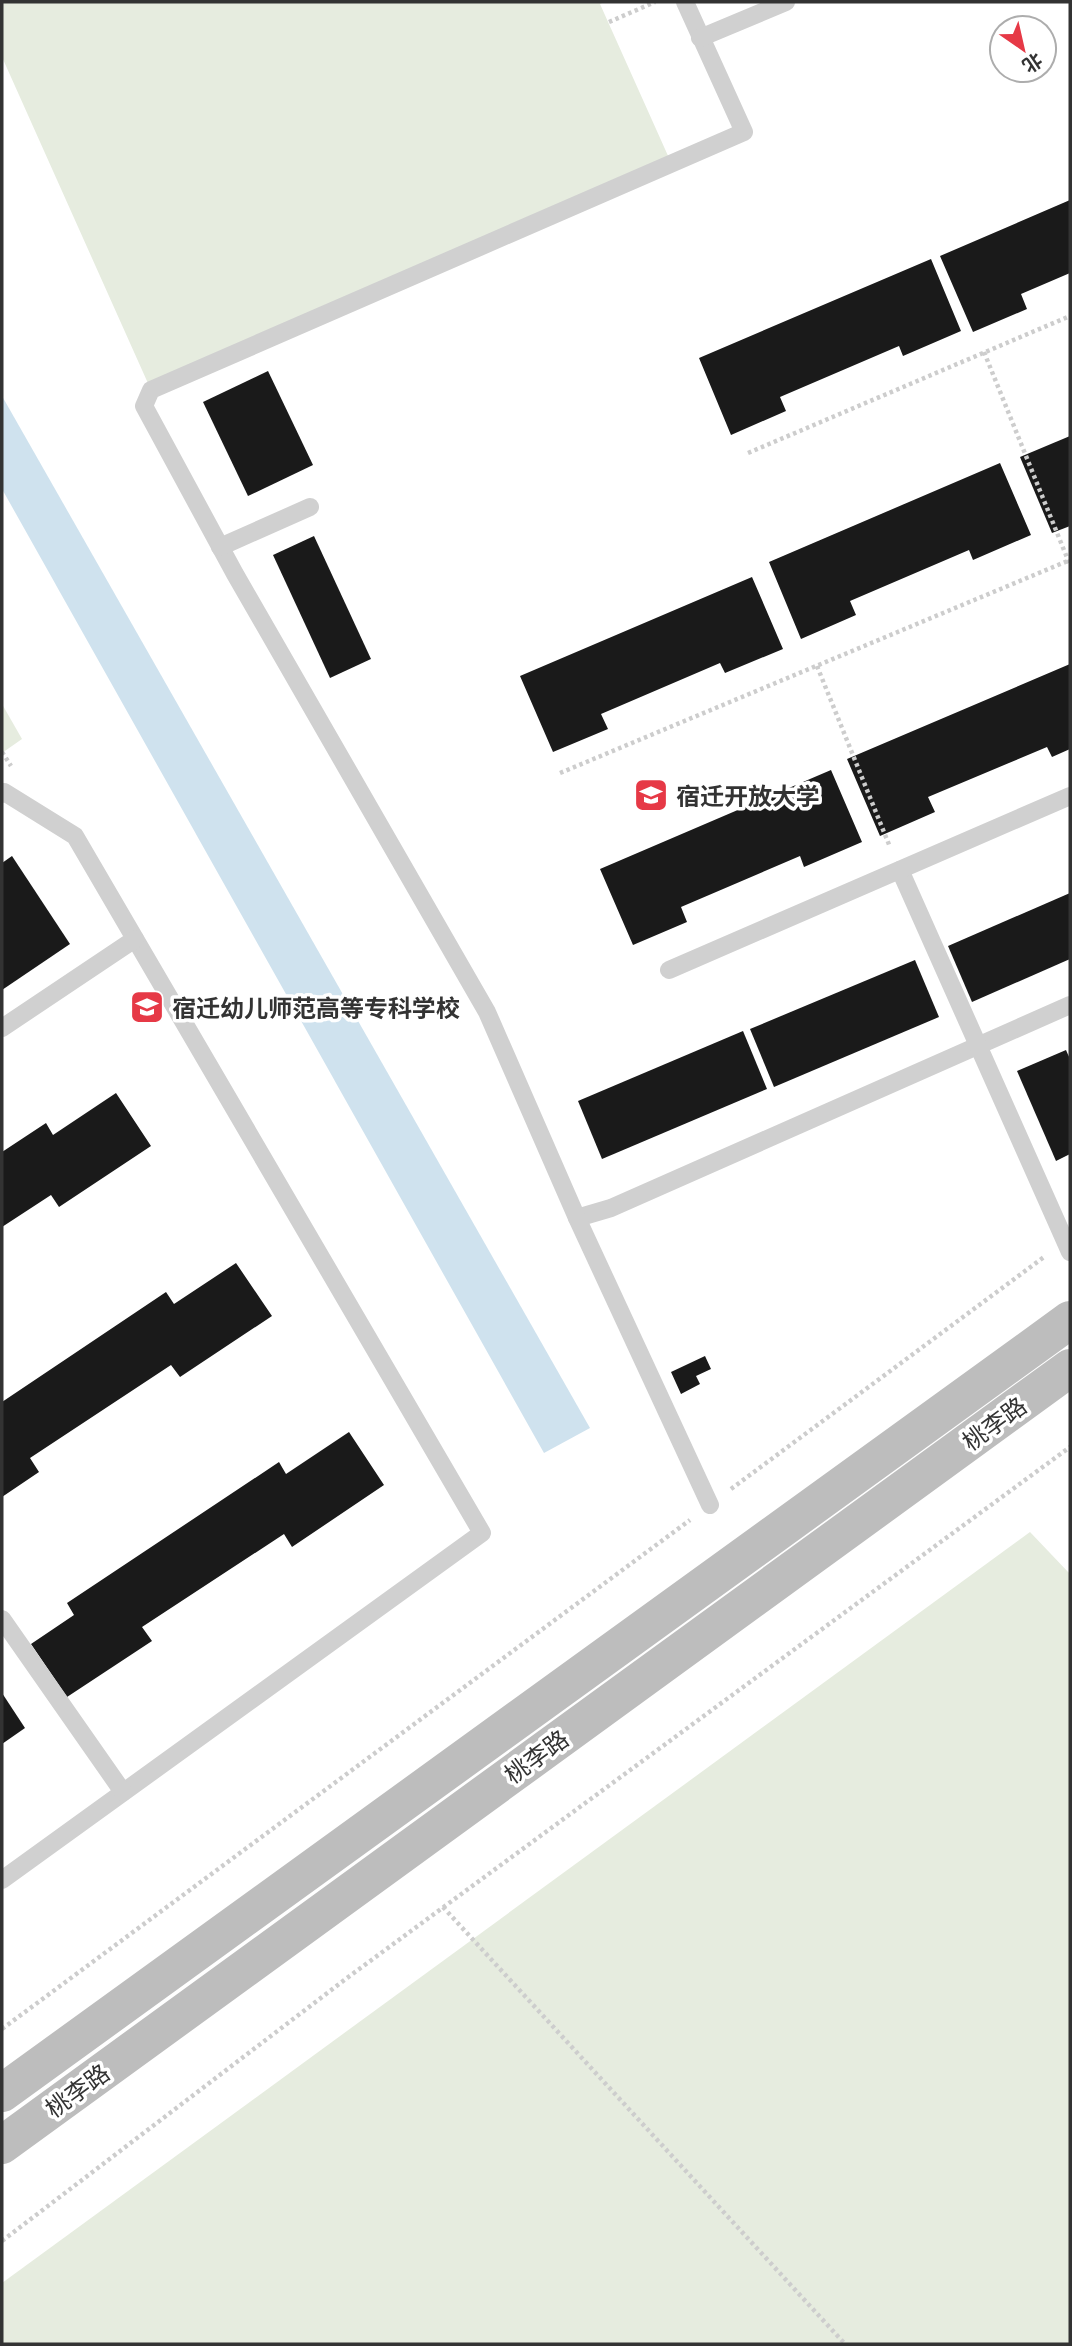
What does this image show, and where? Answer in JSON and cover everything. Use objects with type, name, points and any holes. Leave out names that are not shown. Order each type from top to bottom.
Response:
[{"type":"main road","name":"桃李路","points":[[2,2093],[1070,1320]]},
{"type":"main road","name":"桃李路","points":[[2,2145],[1070,1367]]},
{"type":"lane","points":[[685,2],[744,132],[151,390],[144,406],[220,547],[487,1012],[577,1219],[710,1504]]},
{"type":"lane","points":[[700,38],[786,2]]},
{"type":"lane","points":[[220,547],[310,507]]},
{"type":"lane","points":[[2,794],[4,792],[75,836],[482,1533],[2,1880]]},
{"type":"lane","points":[[669,970],[1070,796]]},
{"type":"lane","points":[[900,870],[1068,1247]]},
{"type":"lane","points":[[2,1028],[135,939]]},
{"type":"lane","points":[[577,1219],[611,1208],[1070,1005]]},
{"type":"lane","points":[[2,1619],[123,1792]]},
{"type":"path","points":[[608,22],[654,2]]},
{"type":"path","points":[[748,453],[1070,316]]},
{"type":"path","points":[[560,774],[1070,562],[984,351]]},
{"type":"path","points":[[817,666],[900,870]]},
{"type":"path","points":[[2,2029],[710,1504],[1068,1247]]},
{"type":"path","points":[[2,2241],[443,1907],[1070,1447]]},
{"type":"path","points":[[443,1907],[845,2344]]},
{"type":"shaded area","points":[[2,2],[604,2],[600,4],[669,158],[151,390],[2,57]]},
{"type":"shaded area","points":[[2,704],[22,739],[2,753]]},
{"type":"shaded area","points":[[1030,1532],[1070,1574],[1070,2344],[2,2344],[2,2283]]},
{"type":"water","points":[[2,396],[590,1428],[544,1453],[2,489]]},
{"type":"building","points":[[1070,200],[1070,273],[1021,294],[1027,309],[973,332],[940,256]]},
{"type":"building","points":[[931,259],[961,331],[903,356],[899,346],[780,397],[786,411],[731,435],[699,358]]},
{"type":"building","points":[[268,371],[313,465],[248,496],[203,402]]},
{"type":"building","points":[[1070,436],[1070,526],[1052,533],[1020,457]]},
{"type":"building","points":[[1000,463],[1031,535],[973,560],[969,550],[850,601],[856,615],[801,639],[769,562]]},
{"type":"building","points":[[314,536],[371,659],[330,678],[273,555]]},
{"type":"building","points":[[752,577],[783,649],[725,673],[720,663],[601,714],[608,729],[553,752],[520,676]]},
{"type":"building","points":[[1070,664],[1070,749],[1052,757],[1047,747],[928,797],[935,812],[880,836],[847,759]]},
{"type":"building","points":[[831,770],[862,842],[804,867],[800,856],[681,907],[687,922],[633,945],[600,869]]},
{"type":"building","points":[[12,856],[70,944],[2,990],[2,863]]},
{"type":"building","points":[[1070,893],[1070,959],[972,1002],[948,946]]},
{"type":"building","points":[[915,960],[939,1017],[774,1087],[750,1029]]},
{"type":"building","points":[[743,1031],[767,1089],[602,1159],[578,1101]]},
{"type":"building","points":[[1066,1050],[1070,1059],[1070,1154],[1056,1161],[1017,1071]]},
{"type":"building","points":[[116,1093],[151,1146],[59,1207],[51,1195],[2,1227],[2,1152],[46,1123],[53,1135]]},
{"type":"building","points":[[236,1263],[272,1316],[180,1377],[171,1365],[30,1458],[39,1472],[2,1497],[2,1402],[166,1292],[174,1304]]},
{"type":"building","points":[[705,1356],[711,1369],[696,1376],[700,1384],[681,1394],[671,1372]]},
{"type":"building","points":[[349,1432],[384,1485],[292,1547],[284,1534],[142,1627],[152,1641],[67,1697],[31,1644],[74,1615],[67,1603],[279,1462],[286,1474]]},
{"type":"building","points":[[2,1693],[25,1728],[2,1744]]},
{"type":"place","name":"宿迁开放大学","points":[[651,795]]},
{"type":"place","name":"宿迁幼儿师范高等专科学校","points":[[147,1007]]}]
